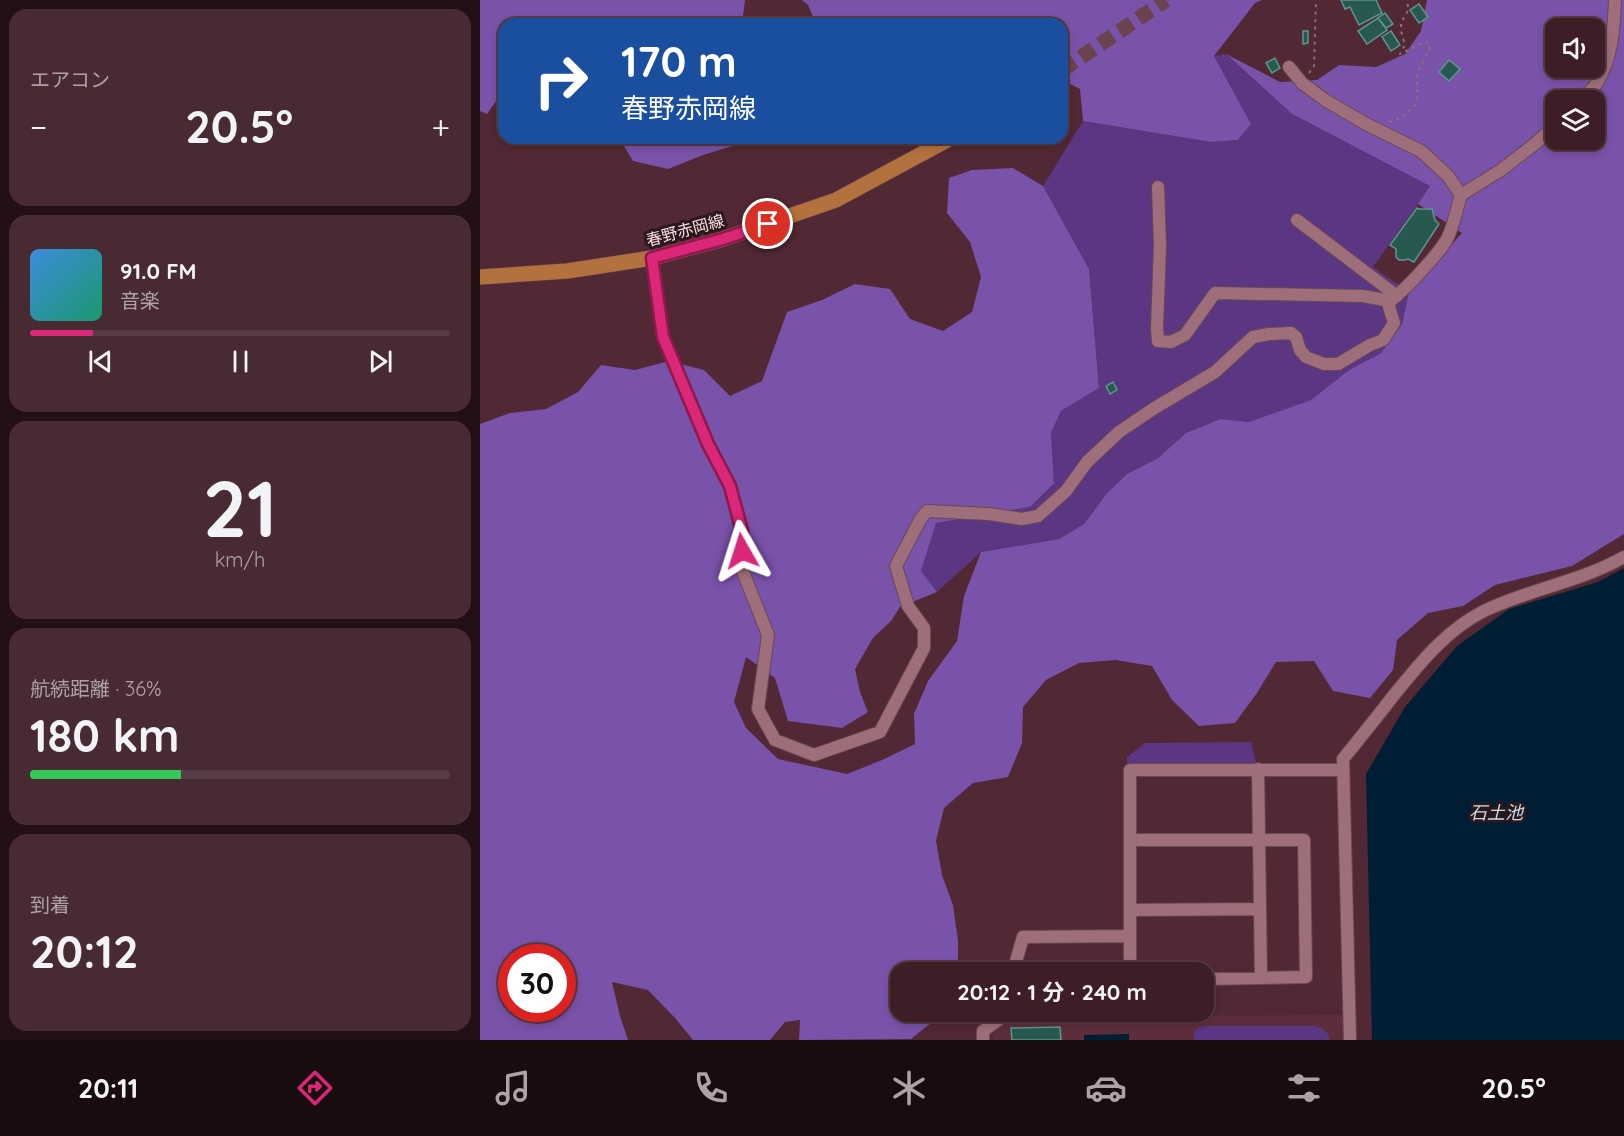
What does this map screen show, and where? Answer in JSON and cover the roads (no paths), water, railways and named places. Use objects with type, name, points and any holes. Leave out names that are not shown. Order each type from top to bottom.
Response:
[{"type":"main road","name":"春野赤岡線","points":[[480,277],[567,271],[652,258],[723,239],[836,200],[940,144]]},
{"type":"street","points":[[1590,90],[1596,84],[1606,62],[1614,32],[1615,0]]},
{"type":"street","points":[[1289,67],[1302,83],[1325,100],[1368,125],[1421,151],[1448,176],[1461,195]]},
{"type":"street","points":[[652,258],[663,337],[708,444],[730,486],[742,531],[743,572],[768,635],[758,710],[775,740],[814,755],[880,732],[924,648],[924,628],[908,606],[896,566],[927,511],[989,514],[1022,519],[1038,516],[1066,491],[1088,462],[1119,432],[1215,372],[1253,337],[1290,333],[1296,337],[1300,350],[1306,357],[1324,364],[1338,364],[1383,340],[1394,323],[1389,307],[1393,298],[1447,239],[1461,195],[1501,170],[1545,135]]},
{"type":"street","points":[[1158,187],[1160,246],[1158,341],[1171,342],[1185,334],[1215,293],[1393,298]]},
{"type":"street","points":[[1297,220],[1393,298]]},
{"type":"street","points":[[1350,1040],[1343,759],[1416,668],[1447,636],[1465,622],[1503,603],[1593,572],[1624,557]]},
{"type":"street","points":[[1258,769],[1261,978]]},
{"type":"street","points":[[1130,962],[1130,770],[1343,770]]},
{"type":"street","points":[[1130,840],[1304,840],[1306,977],[1214,979]]},
{"type":"street","points":[[1130,910],[1260,909]]},
{"type":"street","points":[[1016,962],[1023,937],[1130,936]]},
{"type":"street","points":[[976,1040],[983,1040],[983,1031],[995,1022]]},
{"type":"water","name":"石土池","points":[[1624,568],[1624,1040],[1372,1040],[1366,774],[1405,707],[1457,646],[1509,609],[1598,582]]},
{"type":"water","points":[[1129,1034],[1129,1040],[1084,1040],[1084,1035]]},
{"type":"tunnel","points":[[1068,66],[1166,0]]}]
